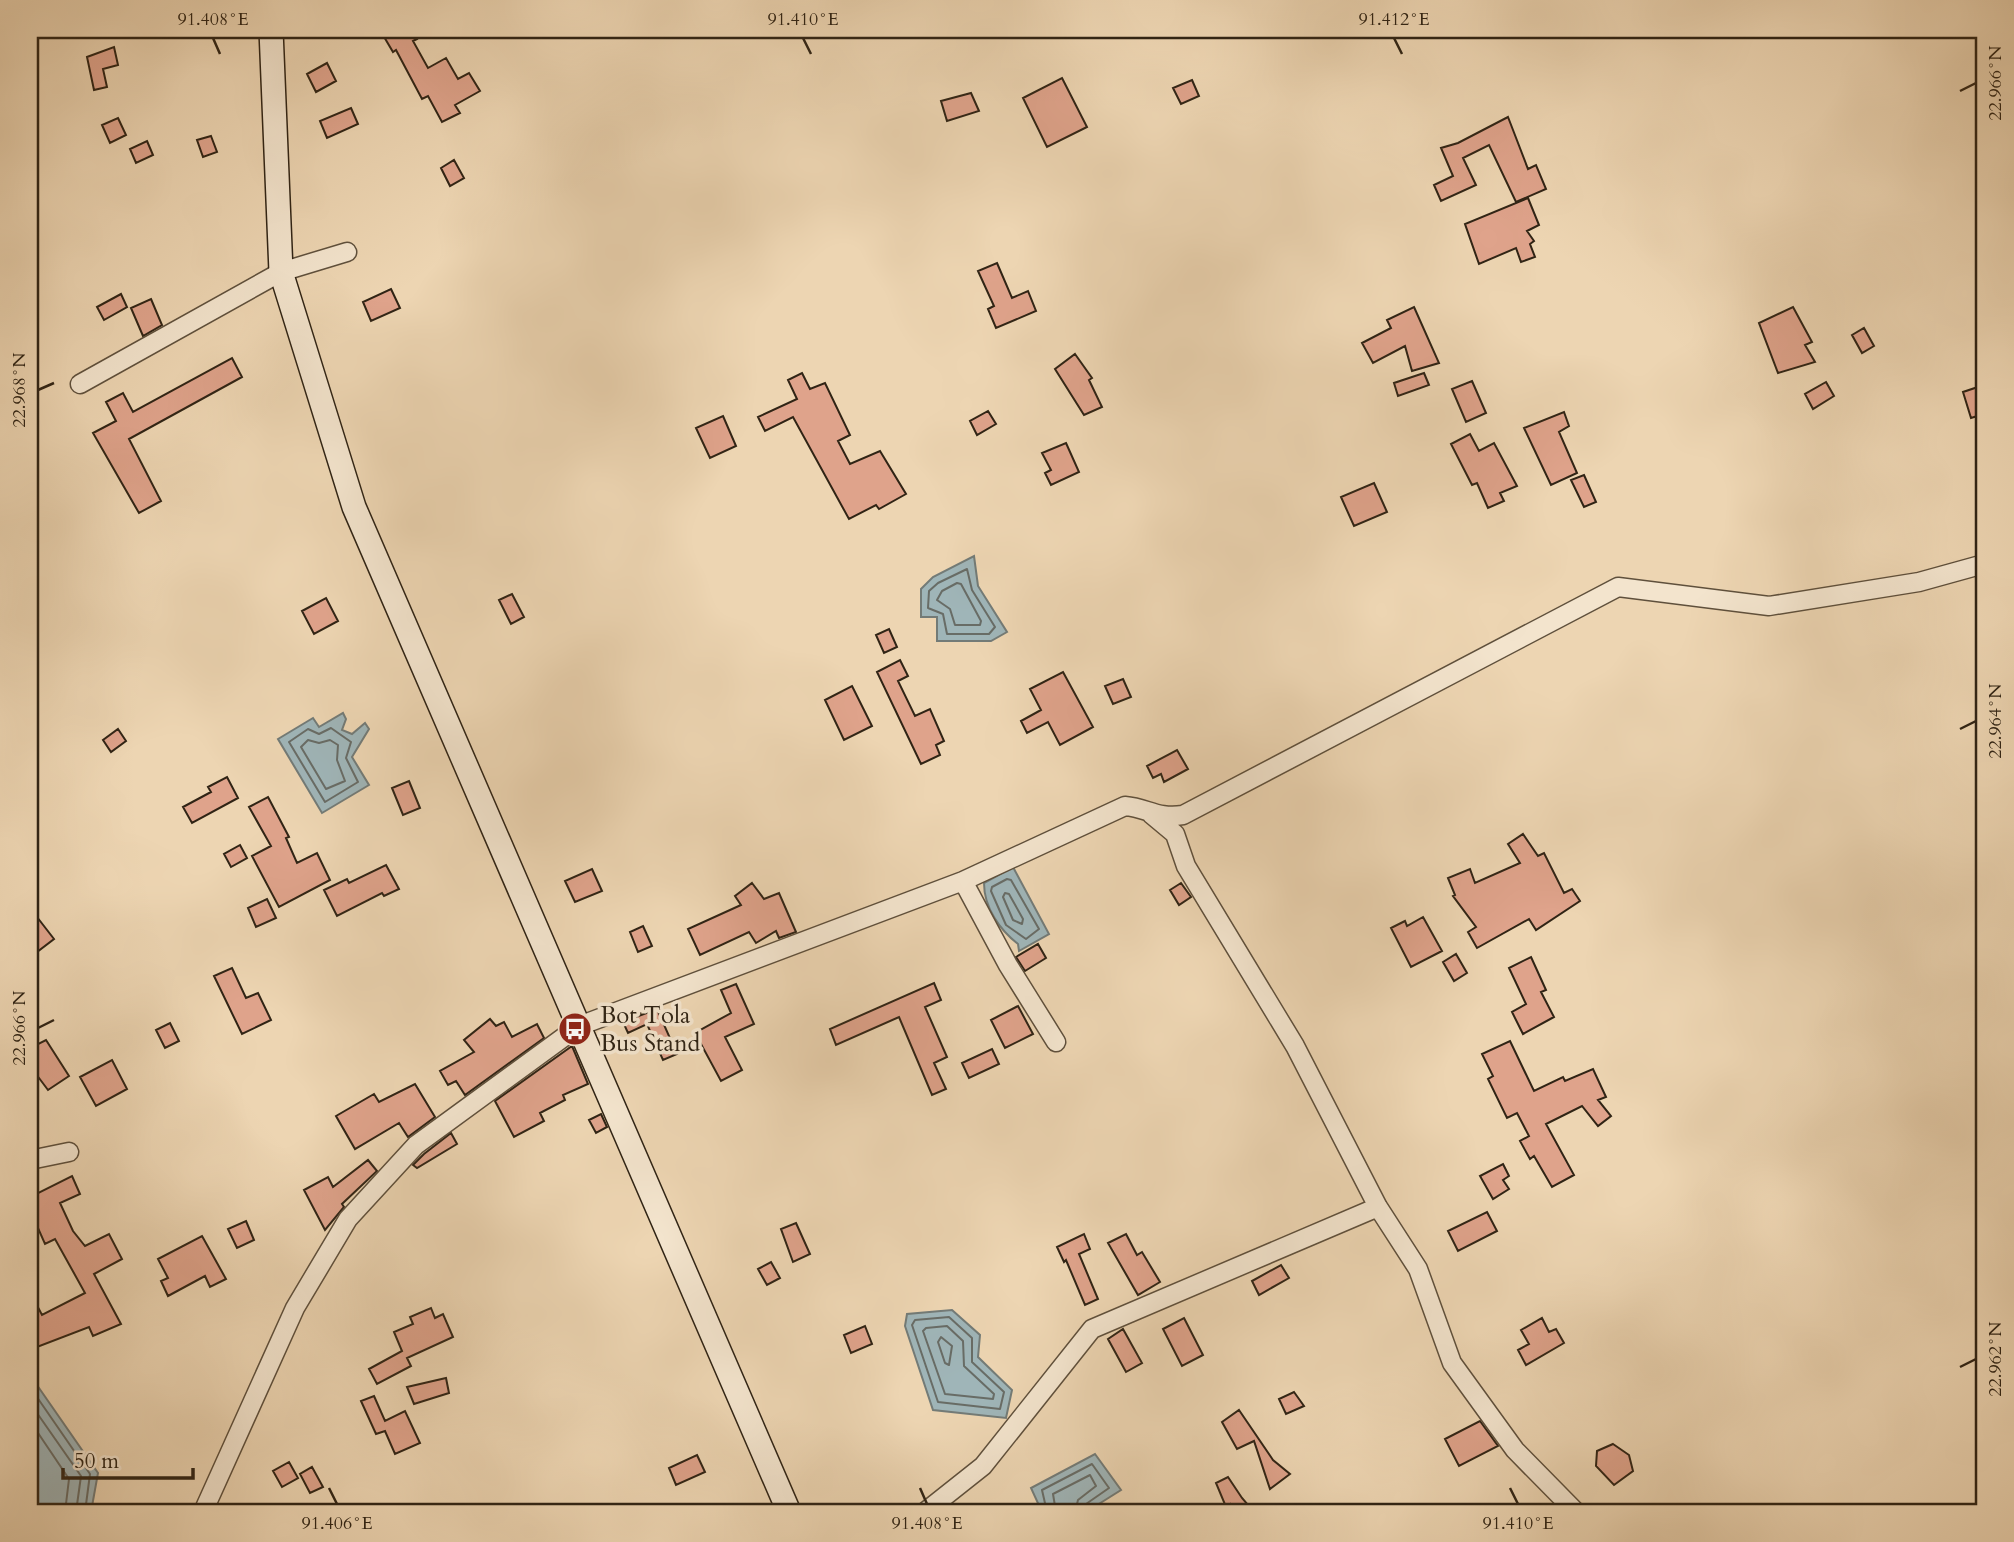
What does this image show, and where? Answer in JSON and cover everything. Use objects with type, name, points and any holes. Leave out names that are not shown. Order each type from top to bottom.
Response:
[{"type":"main road","points":[[271,30],[281,272],[354,507],[789,1512]]},
{"type":"street","points":[[80,384],[281,272],[347,252]]},
{"type":"street","points":[[1151,814],[1165,818],[1197,809],[1618,587],[1769,606],[1919,582],[1984,564]]},
{"type":"street","points":[[203,1512],[295,1308],[348,1219],[416,1145],[579,1026],[963,881],[1125,806],[1138,807],[1151,814],[1175,834],[1186,866],[1294,1046],[1378,1207],[1418,1269],[1452,1363],[1515,1450],[1576,1512]]},
{"type":"street","points":[[963,881],[1008,965],[1056,1042]]},
{"type":"street","points":[[30,1160],[69,1152]]},
{"type":"street","points":[[925,1512],[983,1466],[1092,1329],[1378,1207]]},
{"type":"water","points":[[974,556],[978,586],[1007,632],[991,641],[937,641],[937,617],[921,617],[921,589],[933,577]]},
{"type":"water","points":[[343,713],[346,719],[342,730],[352,734],[365,723],[369,729],[352,757],[369,785],[322,813],[278,739],[313,718],[319,727]]},
{"type":"water","points":[[1013,867],[1049,934],[1019,951],[1018,944],[999,925],[990,910],[984,883]]},
{"type":"water","points":[[952,1310],[980,1335],[978,1357],[1012,1390],[1006,1418],[933,1410],[905,1326],[907,1314]]},
{"type":"water","points":[[30,1375],[98,1473],[91,1512],[30,1512]]},
{"type":"water","points":[[1095,1454],[1121,1490],[1086,1512],[1042,1512],[1031,1488]]},
{"type":"building","points":[[380,30],[412,30],[417,39],[413,41],[428,68],[446,58],[458,79],[469,73],[480,91],[455,105],[460,113],[442,122],[428,96],[422,99],[396,50],[393,52]]},
{"type":"building","points":[[114,47],[118,65],[103,69],[107,87],[94,90],[87,57]]},
{"type":"building","points":[[327,63],[336,81],[316,92],[307,74]]},
{"type":"building","points":[[1062,78],[1087,127],[1047,147],[1023,98]]},
{"type":"building","points":[[1192,80],[1199,96],[1181,104],[1173,88]]},
{"type":"building","points":[[971,93],[979,111],[947,121],[941,101]]},
{"type":"building","points":[[351,108],[358,124],[327,138],[320,121]]},
{"type":"building","points":[[1508,117],[1528,169],[1536,165],[1546,189],[1516,202],[1489,145],[1463,158],[1476,185],[1441,201],[1434,185],[1453,176],[1441,148],[1458,143]]},
{"type":"building","points":[[118,118],[126,135],[110,143],[102,125]]},
{"type":"building","points":[[211,136],[217,152],[203,157],[197,140]]},
{"type":"building","points":[[147,141],[153,155],[136,163],[130,149]]},
{"type":"building","points":[[454,160],[464,178],[450,186],[441,168]]},
{"type":"building","points":[[1528,198],[1539,225],[1527,231],[1534,241],[1530,244],[1535,257],[1521,262],[1516,248],[1479,264],[1465,224]]},
{"type":"building","points":[[997,263],[1012,298],[1028,291],[1036,311],[996,328],[988,309],[994,306],[978,271]]},
{"type":"building","points":[[391,289],[400,308],[371,321],[363,302]]},
{"type":"building","points":[[121,294],[127,307],[104,320],[97,307]]},
{"type":"building","points":[[151,299],[162,325],[143,336],[131,308]]},
{"type":"building","points":[[1414,307],[1439,363],[1412,371],[1405,346],[1373,363],[1362,343],[1391,328],[1387,320]]},
{"type":"building","points":[[1793,307],[1812,342],[1805,345],[1815,362],[1778,373],[1759,323]]},
{"type":"building","points":[[1864,328],[1874,346],[1862,353],[1852,335]]},
{"type":"building","points":[[1075,354],[1092,378],[1089,380],[1102,407],[1084,415],[1055,369]]},
{"type":"building","points":[[232,358],[242,377],[129,439],[161,501],[139,513],[93,433],[116,421],[106,402],[123,393],[133,412]]},
{"type":"building","points":[[802,373],[810,389],[825,383],[850,435],[838,441],[850,464],[880,451],[906,494],[879,509],[876,505],[849,519],[793,417],[765,431],[758,417],[797,399],[788,380]]},
{"type":"building","points":[[1424,373],[1429,385],[1398,396],[1394,383]]},
{"type":"building","points":[[1472,381],[1486,413],[1466,422],[1452,389]]},
{"type":"building","points":[[1826,382],[1834,396],[1813,409],[1805,394]]},
{"type":"building","points":[[1984,385],[1984,414],[1971,418],[1963,392]]},
{"type":"building","points":[[988,411],[996,424],[977,435],[970,421]]},
{"type":"building","points":[[1564,412],[1569,426],[1559,432],[1577,473],[1551,485],[1524,428]]},
{"type":"building","points":[[723,416],[736,446],[710,458],[696,428]]},
{"type":"building","points":[[1470,434],[1479,451],[1494,443],[1517,486],[1500,493],[1504,501],[1488,508],[1477,483],[1472,485],[1451,444]]},
{"type":"building","points":[[1066,443],[1079,472],[1051,485],[1045,473],[1051,470],[1042,453]]},
{"type":"building","points":[[1584,475],[1596,502],[1584,507],[1571,480]]},
{"type":"building","points":[[1374,483],[1387,512],[1354,526],[1341,497]]},
{"type":"building","points":[[512,594],[524,617],[511,624],[499,600]]},
{"type":"building","points":[[326,598],[338,621],[314,634],[302,611]]},
{"type":"building","points":[[889,629],[897,647],[884,653],[876,635]]},
{"type":"building","points":[[900,660],[908,676],[898,681],[915,716],[930,709],[944,741],[936,745],[940,755],[921,764],[877,672]]},
{"type":"building","points":[[1063,672],[1093,727],[1060,745],[1048,722],[1027,733],[1021,721],[1041,710],[1030,689]]},
{"type":"building","points":[[1123,679],[1131,697],[1113,704],[1105,686]]},
{"type":"building","points":[[852,686],[872,726],[844,740],[825,700]]},
{"type":"building","points":[[118,729],[126,741],[111,752],[103,740]]},
{"type":"building","points":[[1177,750],[1188,769],[1164,782],[1161,774],[1153,778],[1147,766]]},
{"type":"building","points":[[227,777],[238,798],[192,823],[183,807],[211,792],[208,787]]},
{"type":"building","points":[[409,781],[420,808],[403,815],[392,788]]},
{"type":"building","points":[[268,797],[289,837],[286,838],[297,863],[317,853],[330,880],[279,907],[252,856],[271,846],[249,807]]},
{"type":"building","points":[[1523,834],[1538,856],[1544,853],[1564,893],[1572,889],[1580,901],[1536,930],[1529,919],[1477,948],[1468,932],[1476,927],[1453,896],[1455,895],[1448,878],[1470,869],[1475,883],[1520,863],[1508,844]]},
{"type":"building","points":[[240,845],[247,858],[231,867],[224,854]]},
{"type":"building","points":[[386,865],[399,889],[384,896],[382,893],[337,916],[324,890],[347,879],[349,883]]},
{"type":"building","points":[[592,869],[602,891],[575,902],[565,881]]},
{"type":"building","points":[[752,883],[764,899],[779,893],[796,932],[779,938],[776,931],[756,943],[749,932],[700,955],[688,929],[741,905],[735,896]]},
{"type":"building","points":[[1181,883],[1191,897],[1179,905],[1170,890]]},
{"type":"building","points":[[267,899],[276,918],[256,927],[248,908]]},
{"type":"building","points":[[30,908],[54,939],[37,952],[30,942]]},
{"type":"building","points":[[1423,917],[1442,951],[1411,967],[1391,928],[1405,921],[1407,926]]},
{"type":"building","points":[[643,926],[652,946],[638,952],[630,932]]},
{"type":"building","points":[[1038,944],[1046,958],[1025,971],[1016,957]]},
{"type":"building","points":[[1456,954],[1467,973],[1454,981],[1443,962]]},
{"type":"building","points":[[1531,957],[1546,990],[1541,992],[1554,1017],[1523,1034],[1512,1012],[1526,1004],[1509,968]]},
{"type":"building","points":[[232,968],[246,998],[258,993],[271,1020],[242,1034],[214,976]]},
{"type":"building","points":[[934,983],[941,1000],[925,1007],[947,1057],[934,1063],[946,1089],[932,1095],[899,1017],[836,1045],[830,1029]]},
{"type":"building","points":[[736,984],[754,1024],[725,1037],[742,1070],[721,1081],[695,1033],[731,1013],[721,990]]},
{"type":"building","points":[[1018,1006],[1033,1034],[1005,1048],[991,1020]]},
{"type":"building","points":[[657,1009],[677,1054],[663,1060],[647,1024],[628,1033],[623,1022]]},
{"type":"building","points":[[490,1019],[496,1026],[504,1022],[512,1037],[537,1024],[544,1038],[465,1095],[456,1081],[448,1085],[440,1071],[474,1052],[464,1040]]},
{"type":"building","points":[[170,1023],[179,1041],[165,1048],[156,1030]]},
{"type":"building","points":[[46,1040],[69,1076],[48,1090],[30,1066],[30,1048]]},
{"type":"building","points":[[1510,1041],[1534,1091],[1563,1077],[1565,1081],[1593,1069],[1606,1097],[1598,1100],[1611,1116],[1598,1126],[1582,1106],[1546,1124],[1574,1175],[1552,1187],[1534,1156],[1530,1159],[1520,1141],[1529,1136],[1517,1113],[1507,1118],[1488,1079],[1493,1076],[1482,1054]]},
{"type":"building","points":[[572,1046],[588,1084],[563,1095],[565,1100],[540,1113],[544,1121],[514,1137],[495,1101]]},
{"type":"building","points":[[992,1049],[999,1064],[969,1078],[962,1063]]},
{"type":"building","points":[[112,1060],[127,1089],[96,1106],[80,1077]]},
{"type":"building","points":[[415,1084],[435,1117],[408,1137],[399,1123],[355,1149],[336,1116],[374,1094],[379,1102]]},
{"type":"building","points":[[601,1114],[607,1127],[596,1133],[589,1120]]},
{"type":"building","points":[[451,1133],[457,1144],[417,1168],[413,1165],[424,1154]]},
{"type":"building","points":[[368,1160],[377,1171],[342,1204],[344,1207],[325,1230],[304,1190],[328,1177],[333,1187]]},
{"type":"building","points":[[1503,1164],[1509,1176],[1503,1180],[1509,1189],[1493,1199],[1480,1176]]},
{"type":"building","points":[[72,1176],[80,1194],[60,1203],[73,1231],[85,1246],[109,1234],[122,1259],[94,1274],[121,1324],[93,1336],[89,1327],[37,1347],[30,1333],[30,1292],[42,1315],[85,1293],[55,1239],[45,1244],[30,1210],[30,1197]]},
{"type":"building","points":[[1487,1212],[1497,1231],[1458,1251],[1448,1231]]},
{"type":"building","points":[[246,1221],[254,1240],[237,1248],[228,1229]]},
{"type":"building","points":[[796,1223],[810,1254],[793,1262],[781,1229]]},
{"type":"building","points":[[1084,1234],[1090,1249],[1079,1254],[1098,1299],[1085,1305],[1066,1260],[1064,1262],[1057,1247]]},
{"type":"building","points":[[1126,1234],[1137,1255],[1142,1252],[1160,1282],[1138,1295],[1108,1243]]},
{"type":"building","points":[[202,1236],[226,1279],[210,1287],[205,1276],[168,1296],[161,1281],[168,1278],[158,1259]]},
{"type":"building","points":[[771,1262],[780,1278],[767,1285],[758,1269]]},
{"type":"building","points":[[1281,1265],[1289,1278],[1259,1295],[1252,1281]]},
{"type":"building","points":[[431,1308],[435,1318],[443,1314],[453,1337],[407,1358],[411,1366],[377,1384],[369,1369],[402,1351],[394,1332],[413,1324],[410,1317]]},
{"type":"building","points":[[1184,1318],[1203,1355],[1182,1366],[1163,1329]]},
{"type":"building","points":[[1542,1318],[1549,1332],[1556,1329],[1564,1343],[1526,1365],[1518,1350],[1529,1344],[1521,1330]]},
{"type":"building","points":[[865,1326],[872,1344],[851,1353],[844,1335]]},
{"type":"building","points":[[1123,1329],[1142,1363],[1126,1372],[1108,1339]]},
{"type":"building","points":[[446,1378],[449,1393],[414,1404],[407,1387]]},
{"type":"building","points":[[1294,1392],[1304,1406],[1286,1414],[1279,1399]]},
{"type":"building","points":[[374,1396],[385,1421],[405,1411],[420,1443],[395,1454],[385,1431],[376,1434],[361,1401]]},
{"type":"building","points":[[1239,1410],[1273,1460],[1290,1474],[1270,1489],[1254,1441],[1237,1449],[1222,1422]]},
{"type":"building","points":[[1480,1421],[1498,1446],[1459,1466],[1445,1439]]},
{"type":"building","points":[[1613,1444],[1629,1455],[1633,1471],[1614,1485],[1596,1466],[1597,1451]]},
{"type":"building","points":[[697,1455],[705,1472],[676,1485],[669,1468]]},
{"type":"building","points":[[289,1462],[298,1478],[282,1487],[273,1471]]},
{"type":"building","points":[[312,1467],[323,1487],[310,1493],[300,1474]]},
{"type":"building","points":[[1228,1477],[1254,1512],[1233,1512],[1230,1504],[1226,1507],[1216,1483]]},
{"type":"place","name":"Bot Tola Bus Stand","points":[[575,1029]]}]
